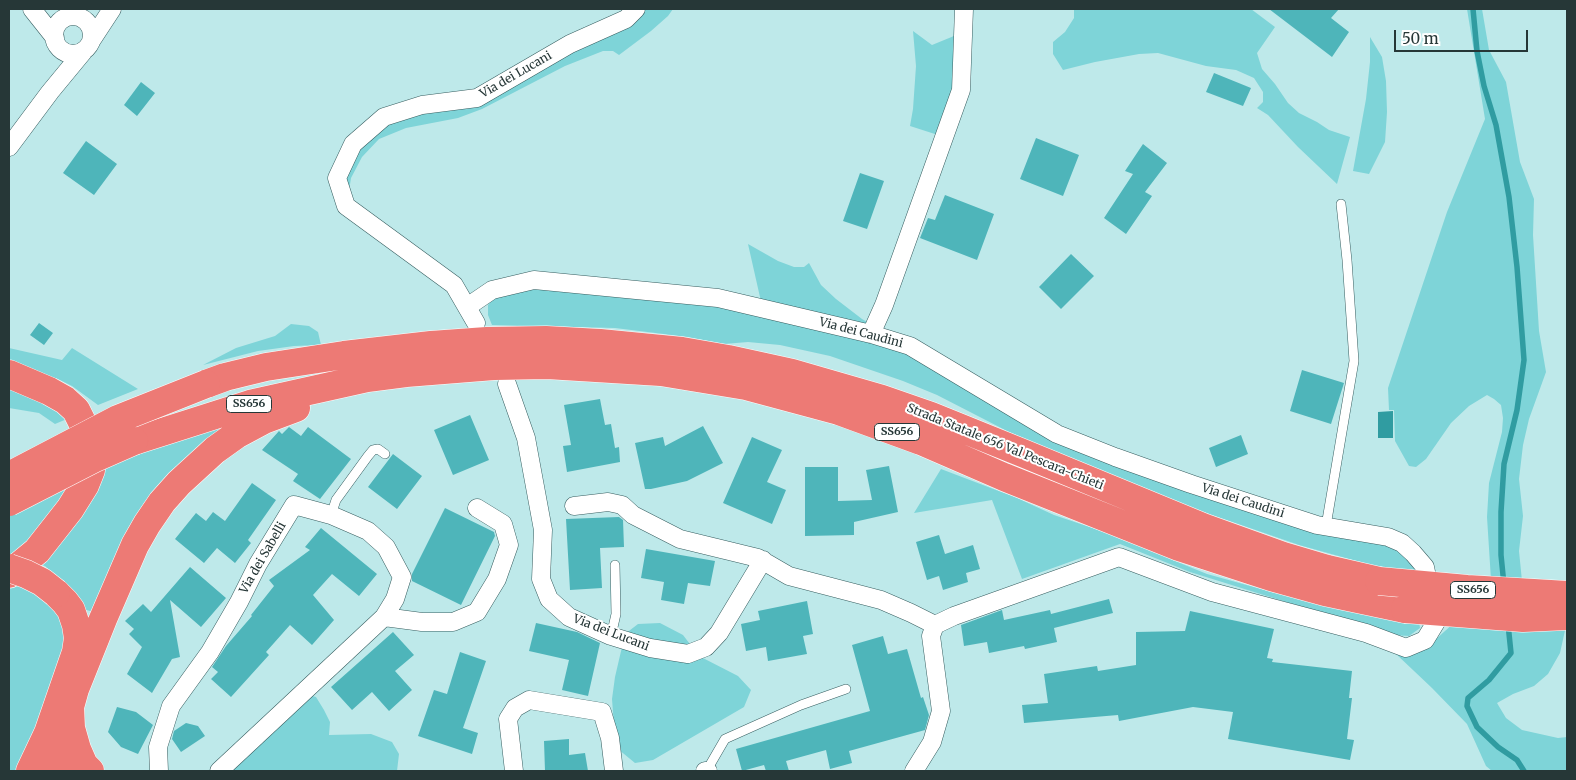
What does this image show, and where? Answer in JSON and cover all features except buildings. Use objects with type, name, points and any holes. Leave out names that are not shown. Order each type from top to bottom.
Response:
[{"type":"highway","name":"Strada Statale 656 Val Pescara-Chieti","points":[[9,476],[118,418],[226,377],[276,366],[384,350],[456,342],[546,340],[600,343],[682,351],[728,359],[792,373],[882,399],[931,416],[1205,528],[1283,556],[1327,569],[1379,581],[1467,590],[1567,594]]},
{"type":"highway","name":"Strada Statale 656 Val Pescara-Chieti","points":[[9,502],[93,459],[134,441],[250,404],[367,378],[448,369],[546,365],[661,372],[746,386],[839,411],[921,440],[1004,477],[1179,547],[1280,580],[1405,609],[1523,618],[1567,616]]},
{"type":"highway","points":[[9,374],[49,391],[65,400],[76,410],[91,440],[92,456],[85,485],[70,509],[37,551],[9,574]]},
{"type":"highway","points":[[90,771],[84,765],[77,749],[71,728],[70,707],[75,689],[103,619],[136,545],[162,502],[195,467],[236,435],[286,411],[331,399],[367,378]]},
{"type":"highway","points":[[9,456],[118,418]]},
{"type":"highway","points":[[9,568],[34,578],[56,593],[65,602],[76,625],[78,638],[76,652],[48,733],[30,771]]},
{"type":"highway","points":[[48,733],[52,753],[59,771]]},
{"type":"street","points":[[32,9],[66,52],[77,54],[87,46],[92,35],[91,29],[84,20],[45,9]]},
{"type":"street","points":[[50,92],[57,60],[57,26],[61,22],[96,12],[100,9]]},
{"type":"street","points":[[9,147],[87,46],[112,9]]},
{"type":"street","name":"Via dei Lucani","points":[[476,323],[454,285],[346,206],[337,178],[353,144],[384,117],[422,105],[477,98],[570,44],[626,19],[636,9]]},
{"type":"street","points":[[871,334],[884,305],[961,90],[964,9]]},
{"type":"street","name":"Via dei Caudini","points":[[468,307],[492,290],[534,280],[718,298],[871,334],[910,346],[1057,434],[1191,484],[1326,526],[1388,537],[1402,543],[1425,567],[1436,622],[1425,640],[1406,648],[1366,633],[1212,592],[1119,557],[954,616],[935,626]]},
{"type":"street","name":"Via dei Lucani","points":[[507,384],[526,438],[543,530],[541,579],[549,599],[569,617],[611,636],[650,648],[688,654],[706,646],[719,632],[763,560]]},
{"type":"street","points":[[574,506],[608,502],[622,505],[633,515],[680,539],[758,558],[789,576],[882,600],[935,626],[931,636],[941,711],[932,742],[914,771]]},
{"type":"street","name":"Via dei Sabelli","points":[[159,771],[158,747],[170,706],[210,652],[239,602],[258,564],[294,505],[330,515],[368,531],[386,548],[402,577],[395,598],[384,616],[219,771]]},
{"type":"street","points":[[384,616],[422,622],[453,622],[477,612],[497,579],[508,545],[503,524],[477,508]]},
{"type":"street","points":[[514,771],[508,719],[515,708],[529,700],[602,712],[610,738],[614,771]]},
{"type":"lane","points":[[1326,526],[1354,361],[1341,204]]},
{"type":"lane","points":[[330,515],[336,500],[368,456],[378,449],[385,454]]},
{"type":"lane","points":[[611,636],[616,614],[616,565]]},
{"type":"lane","points":[[706,771],[725,739],[801,705],[846,689]]},
{"type":"shaded area","points":[[642,9],[673,9],[651,31],[619,55],[613,51],[603,51],[565,66],[482,109],[458,118],[406,128],[379,139],[362,157],[351,178],[348,197],[345,169],[360,143],[381,125],[442,107]]},
{"type":"shaded area","points":[[1074,9],[1251,9],[1275,27],[1257,53],[1262,69],[1288,103],[1299,113],[1329,130],[1350,137],[1337,184],[1268,115],[1257,108],[1263,102],[1263,92],[1254,78],[1236,70],[1206,66],[1158,53],[1139,54],[1063,70],[1053,54],[1053,42],[1065,32],[1074,18]]},
{"type":"shaded area","points":[[1467,9],[1482,9],[1489,50],[1506,82],[1520,162],[1534,199],[1533,235],[1539,331],[1546,372],[1529,419],[1523,445],[1519,479],[1523,516],[1519,551],[1522,581],[1491,580],[1487,517],[1489,483],[1502,432],[1503,418],[1501,405],[1487,395],[1469,406],[1451,423],[1426,459],[1416,467],[1409,466],[1395,441],[1394,410],[1389,410],[1388,388],[1447,212],[1485,119]]},
{"type":"shaded area","points":[[913,31],[932,45],[954,36],[952,97],[938,135],[910,126],[916,66]]},
{"type":"shaded area","points":[[1370,37],[1382,57],[1386,81],[1387,112],[1385,142],[1369,174],[1353,171],[1366,99],[1370,62]]},
{"type":"shaded area","points":[[748,244],[778,261],[794,267],[804,267],[809,263],[821,285],[836,299],[869,323],[866,330],[762,306]]},
{"type":"shaded area","points":[[550,286],[699,300],[890,343],[1059,440],[1402,543],[1433,573],[1378,567],[1299,545],[1192,508],[1009,432],[937,395],[903,381],[830,356],[780,345],[748,342],[724,344],[688,337],[615,328],[492,325],[488,315],[488,305],[496,295]]},
{"type":"shaded area","points":[[291,324],[309,326],[318,332],[321,345],[294,346],[258,351],[203,365],[236,348],[275,336]]},
{"type":"shaded area","points":[[9,348],[62,360],[72,348],[138,389],[98,405],[72,386],[58,379],[9,364]]},
{"type":"shaded area","points":[[9,379],[74,416],[55,424],[39,413],[9,408]]},
{"type":"shaded area","points":[[1393,411],[1393,438],[1378,438],[1378,412]]},
{"type":"shaded area","points":[[227,423],[94,610],[83,609],[58,578],[45,566],[29,561],[96,469]]},
{"type":"shaded area","points":[[941,469],[1017,498],[1054,515],[1137,543],[1207,574],[1279,594],[1312,597],[1419,621],[1420,628],[1409,636],[1392,635],[1190,572],[1120,544],[1022,579],[992,500],[914,513]]},
{"type":"shaded area","points":[[77,476],[20,558],[9,555],[9,513]]},
{"type":"shaded area","points":[[9,577],[41,586],[68,630],[52,689],[17,771],[9,771]]},
{"type":"shaded area","points":[[1455,622],[1566,626],[1560,653],[1548,674],[1534,686],[1497,703],[1506,718],[1522,730],[1558,738],[1567,737],[1567,771],[1492,771],[1486,766],[1467,724],[1395,653],[1435,640]]},
{"type":"shaded area","points":[[660,623],[683,635],[699,656],[738,676],[751,690],[744,707],[653,760],[635,763],[618,749],[612,699],[615,677],[625,634],[638,624]]},
{"type":"shaded area","points":[[309,695],[316,697],[330,722],[329,735],[371,734],[392,742],[399,754],[397,771],[226,771]]},
{"type":"waterway","points":[[1473,9],[1477,51],[1484,86],[1496,125],[1509,197],[1517,267],[1524,360],[1517,410],[1504,464],[1501,512],[1501,555],[1504,585]]},
{"type":"waterway","points":[[1508,624],[1511,653],[1489,680],[1468,698],[1467,706],[1477,727],[1498,747],[1517,760],[1524,771]]}]
